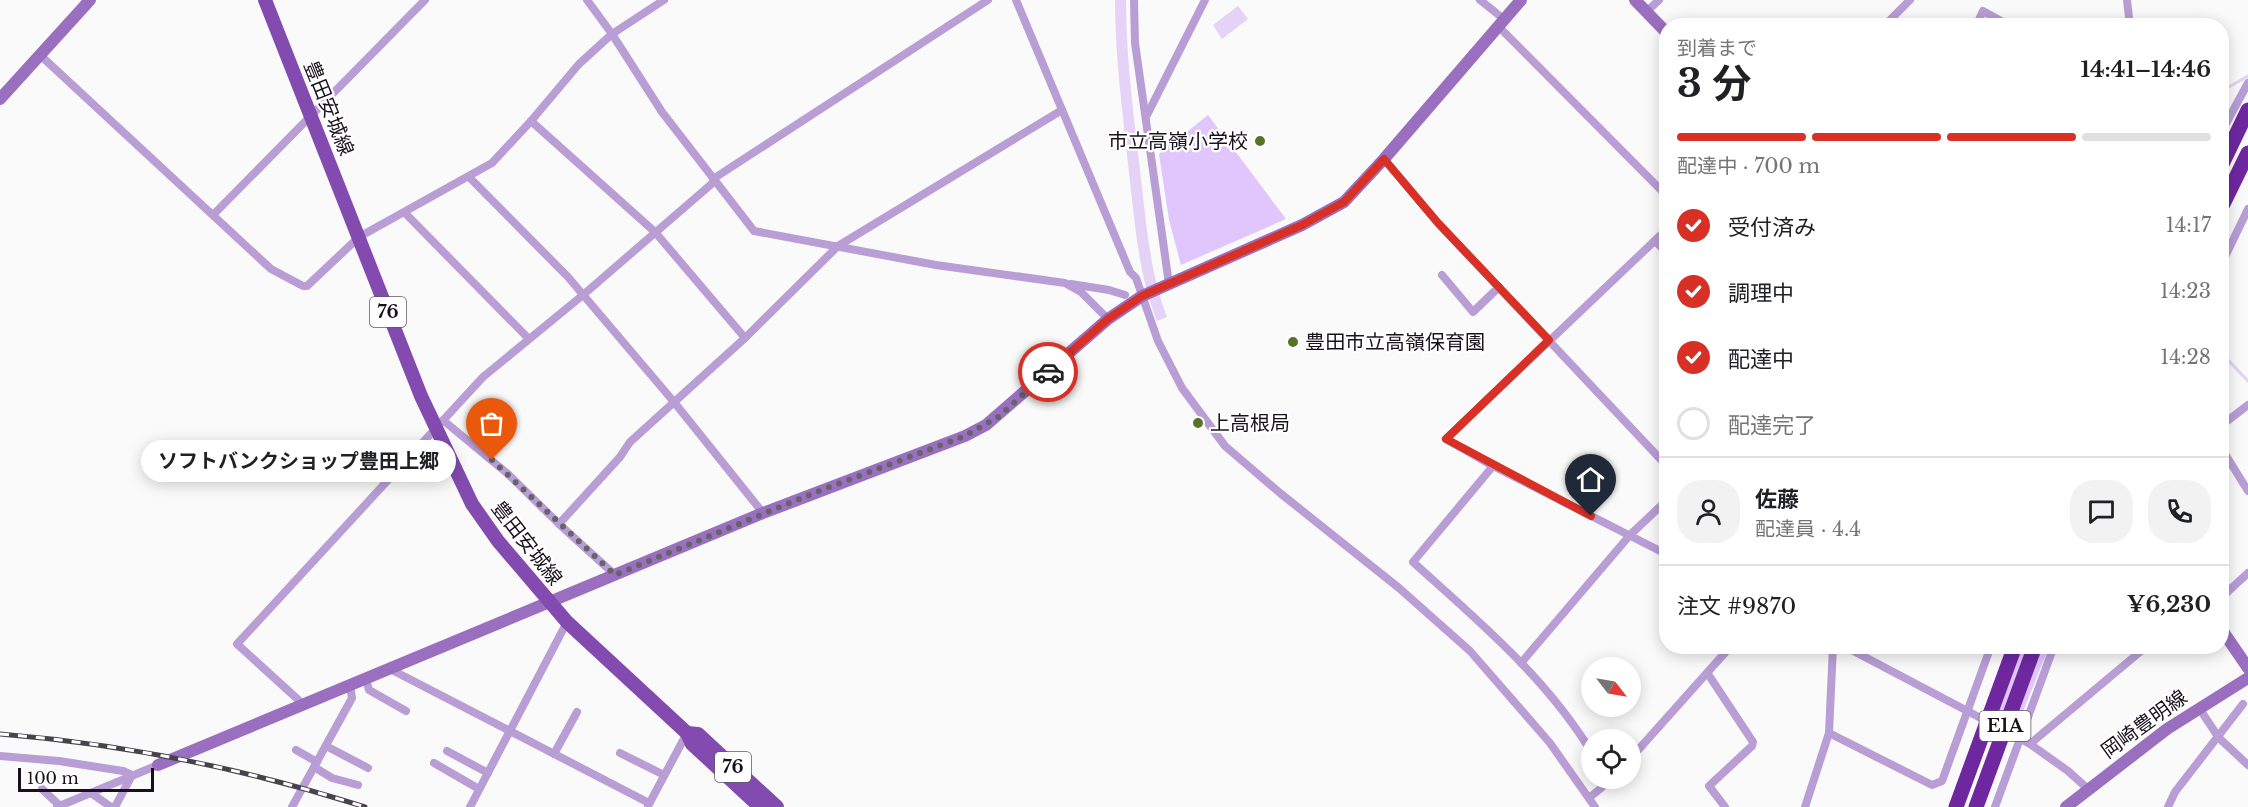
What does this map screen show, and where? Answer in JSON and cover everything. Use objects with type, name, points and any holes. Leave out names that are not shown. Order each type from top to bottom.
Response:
[{"type":"highway","points":[[2229,149],[2248,110]]},
{"type":"highway","points":[[2229,192],[2248,153]]},
{"type":"highway","name":"E1A","points":[[1956,807],[2011,654]]},
{"type":"highway","name":"E1A","points":[[1976,807],[2032,654]]},
{"type":"main road","name":"豊田安城線","points":[[265,0],[359,237],[472,504],[498,541],[567,622],[687,733],[692,744],[760,807]]},
{"type":"main road","name":"豊田安城線","points":[[687,733],[698,734],[777,807]]},
{"type":"street","points":[[0,99],[90,0]]},
{"type":"street","points":[[213,214],[425,0]]},
{"type":"street","points":[[588,0],[612,33],[662,112],[754,231],[936,265],[1065,283],[1125,295]]},
{"type":"street","points":[[40,56],[271,269],[307,286],[359,237],[492,163],[579,64],[612,33],[664,0]]},
{"type":"street","points":[[304,705],[237,644],[483,377],[583,295],[714,180],[988,0]]},
{"type":"street","points":[[1016,0],[1144,295],[1158,341],[1182,388],[1225,446],[1280,493],[1400,588],[1470,651],[1550,743],[1591,797],[1594,807]]},
{"type":"street","points":[[1134,0],[1135,43],[1146,116],[1164,286]]},
{"type":"street","points":[[1146,116],[1205,0]]},
{"type":"street","points":[[1480,0],[1659,188]]},
{"type":"street","points":[[42,789],[59,806],[763,513],[981,429],[998,417],[1108,319],[1144,295],[1302,225],[1344,202],[1521,0]]},
{"type":"street","points":[[1635,0],[1659,25]]},
{"type":"street","points":[[1646,12],[1659,0]]},
{"type":"street","points":[[1892,18],[1910,0]]},
{"type":"street","points":[[2127,0],[2129,18]]},
{"type":"street","points":[[1980,18],[1983,11],[1996,18]]},
{"type":"street","points":[[2229,118],[2248,83]]},
{"type":"street","points":[[559,524],[620,458],[630,442],[745,338],[838,246],[1062,110]]},
{"type":"street","points":[[531,121],[655,232],[745,338]]},
{"type":"street","points":[[1384,159],[1438,223],[1659,458]]},
{"type":"street","points":[[469,177],[583,295],[674,402],[763,513]]},
{"type":"street","points":[[2229,248],[2248,209]]},
{"type":"street","points":[[405,213],[529,339]]},
{"type":"street","points":[[1659,237],[1446,439],[1493,466],[1659,550]]},
{"type":"street","points":[[1655,241],[1659,245]]},
{"type":"street","points":[[1442,275],[1473,312],[1499,287]]},
{"type":"street","points":[[1065,283],[1081,292],[1108,319]]},
{"type":"street","points":[[2229,420],[2248,405]]},
{"type":"street","points":[[440,426],[508,474],[615,575]]},
{"type":"street","points":[[2229,460],[2248,491]]},
{"type":"street","points":[[1493,466],[1413,562],[1475,616],[1521,663],[1581,737]]},
{"type":"street","points":[[1521,663],[1630,536],[1659,508]]},
{"type":"street","points":[[2229,591],[2248,573]]},
{"type":"street","points":[[470,807],[567,622]]},
{"type":"street","points":[[2229,640],[2248,668]]},
{"type":"street","points":[[1641,747],[1724,654]]},
{"type":"street","points":[[1805,807],[1828,733],[1833,654]]},
{"type":"street","points":[[1859,654],[2030,744],[2068,771],[2088,789]]},
{"type":"street","points":[[1828,733],[1932,785],[1942,782],[1988,654]]},
{"type":"street","points":[[1995,807],[2051,654]]},
{"type":"street","points":[[2030,744],[2137,654]]},
{"type":"street","points":[[390,669],[648,805],[687,733]]},
{"type":"street","points":[[1708,674],[1753,742],[1752,746],[1709,786],[1725,807]]},
{"type":"street","name":"岡崎豊明線","points":[[2066,807],[2199,708],[2248,678]]},
{"type":"street","points":[[366,680],[369,690],[406,711]]},
{"type":"street","points":[[292,807],[352,698],[350,686]]},
{"type":"street","points":[[2168,807],[2175,792],[2243,704]]},
{"type":"street","points":[[2199,708],[2219,738],[2248,765]]},
{"type":"street","points":[[554,754],[577,712]]},
{"type":"street","points":[[326,746],[368,768]]},
{"type":"street","points":[[296,750],[332,778],[358,785]]},
{"type":"street","points":[[447,751],[488,773]]},
{"type":"street","points":[[620,753],[664,775]]},
{"type":"street","points":[[0,756],[69,763],[123,771],[132,775]]},
{"type":"street","points":[[434,763],[479,789]]},
{"type":"street","points":[[91,793],[113,807],[132,775]]},
{"type":"street","points":[[1591,797],[1600,789]]},
{"type":"shaded area","points":[[1115,0],[1126,0],[1131,94],[1148,237],[1157,286],[1167,317],[1157,321],[1145,285],[1135,229],[1116,43]]},
{"type":"shaded area","points":[[1238,6],[1248,19],[1222,39],[1213,25]]},
{"type":"shaded area","points":[[1208,115],[1286,219],[1181,265],[1169,220],[1159,154]]},
{"type":"shaded area","points":[[2004,654],[2046,654],[2016,729],[1984,710]]},
{"type":"waterway","points":[[2229,87],[2248,76]]},
{"type":"waterway","points":[[2229,361],[2248,381]]},
{"type":"railway","points":[[0,734],[139,751],[275,781],[365,807]]},
{"type":"way so far","points":[[492,460],[615,575],[763,513],[965,436],[998,417],[1048,372]]},
{"type":"place","name":"市立高嶺小学校","points":[[1260,141]]},
{"type":"place","name":"豊田市立高嶺保育園","points":[[1293,342]]},
{"type":"place","name":"上高根局","points":[[1198,423]]},
{"type":"place","name":"ソフトバンクショップ豊田上郷","points":[[492,460]]},
{"type":"route","points":[[1048,372],[1108,319],[1147,293],[1302,225],[1344,202],[1384,159],[1438,223],[1549,340],[1446,439],[1493,466],[1591,516]]}]
